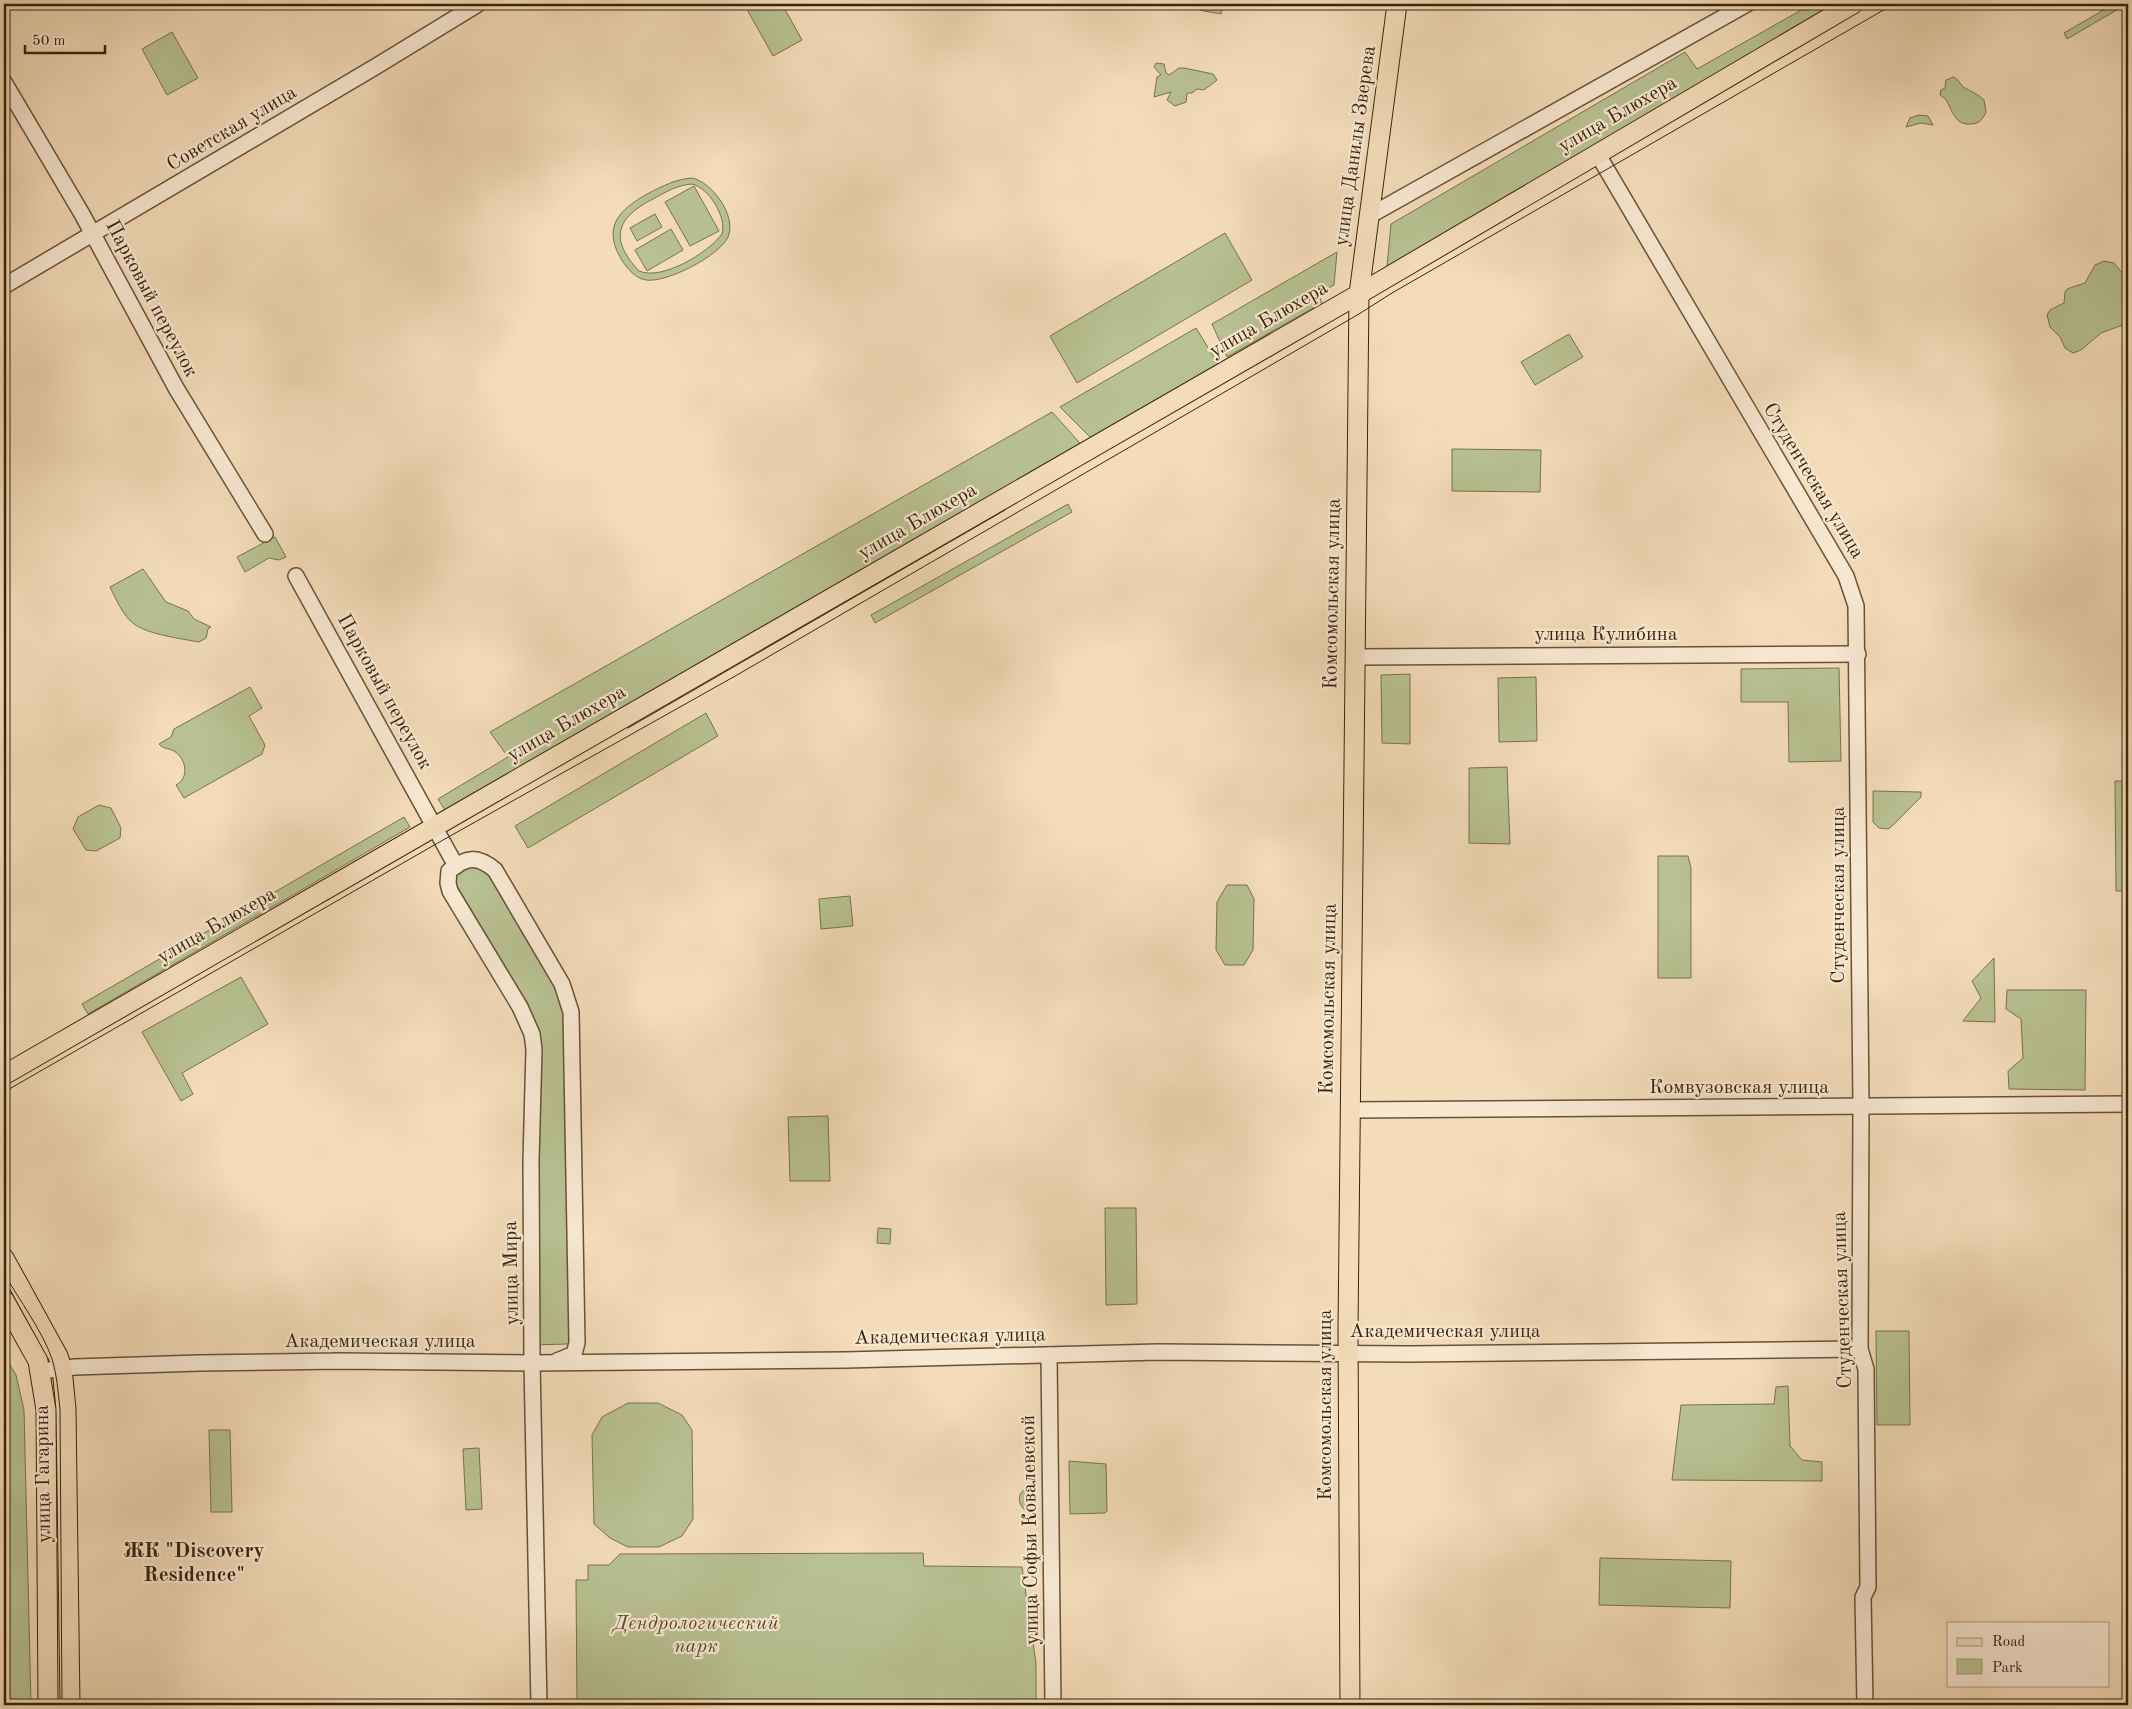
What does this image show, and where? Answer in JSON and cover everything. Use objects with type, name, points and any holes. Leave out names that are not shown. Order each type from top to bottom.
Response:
[{"type":"main road","name":"улица Данилы Зверева","points":[[1359,294],[1398,4]]},
{"type":"main road","name":"улица Блюхера","points":[[4,1075],[1359,294],[1853,4]]},
{"type":"main road","name":"Комсомольская улица","points":[[1350,1705],[1348,1352],[1359,294]]},
{"type":"main road","name":"улица Гагарина","points":[[4,1258],[52,1343],[62,1368],[67,1436],[70,1705]]},
{"type":"main road","name":"улица Гагарина","points":[[4,1300],[34,1351],[40,1371],[46,1410],[48,1705]]},
{"type":"street","name":"Советская улица","points":[[4,286],[376,68],[478,4]]},
{"type":"street","points":[[1369,216],[1747,4]]},
{"type":"street","name":"Парковый переулок","points":[[4,82],[93,234],[176,388],[265,534]]},
{"type":"street","name":"Студенческая улица","points":[[1597,153],[1846,576],[1856,606],[1858,654],[1861,1107],[1860,1349],[1866,1369],[1868,1586],[1863,1597],[1865,1705]]},
{"type":"street","name":"Парковый переулок","points":[[296,576],[436,827]]},
{"type":"street","name":"улица Кулибина","points":[[1355,657],[1858,654]]},
{"type":"street","points":[[436,827],[456,866],[466,860],[478,859],[495,870],[562,984],[571,1012],[577,1343],[574,1354],[556,1362]]},
{"type":"street","name":"улица Мира","points":[[456,866],[449,872],[448,883],[450,891],[520,1007],[532,1034],[534,1049],[531,1160],[532,1363],[539,1705]]},
{"type":"street","name":"Комвузовская улица","points":[[1350,1110],[2128,1104]]},
{"type":"street","name":"Академическая улица","points":[[40,1371],[62,1368],[199,1363],[339,1361],[532,1363],[846,1360],[1158,1352],[1348,1352],[1409,1354],[1860,1349]]},
{"type":"street","name":"улица Софьи Ковалевской","points":[[1049,1355],[1053,1705]]},
{"type":"green space","points":[[744,4],[782,4],[802,40],[773,56]]},
{"type":"green space","points":[[1200,4],[1223,4],[1221,14],[1199,10]]},
{"type":"green space","points":[[1812,4],[1841,4],[1387,267],[1391,224],[1685,52],[1697,69]]},
{"type":"green space","points":[[2114,4],[2127,4],[2067,39],[2064,33]]},
{"type":"green space","points":[[172,32],[198,78],[167,95],[142,49]]},
{"type":"green space","points":[[1156,63],[1164,64],[1166,73],[1169,75],[1179,68],[1184,68],[1213,74],[1217,80],[1204,90],[1197,89],[1192,93],[1187,93],[1186,102],[1175,106],[1167,100],[1171,92],[1154,97],[1157,77],[1161,75],[1154,67]]},
{"type":"green space","points":[[1953,77],[1963,87],[1984,100],[1986,112],[1982,119],[1974,124],[1965,124],[1957,120],[1946,99],[1940,95],[1941,90],[1945,88],[1946,80]]},
{"type":"green space","points":[[1919,115],[1928,116],[1933,125],[1921,123],[1906,127],[1910,118]]},
{"type":"green space","points":[[692,178],[700,181],[715,193],[721,201],[729,219],[730,229],[728,237],[723,244],[704,260],[679,273],[655,280],[646,280],[639,277],[623,262],[617,250],[613,239],[616,221],[621,213],[638,199],[665,185]],"holes":[[[692,184],[705,191],[715,204],[722,220],[722,234],[696,257],[672,269],[649,273],[639,271],[623,249],[620,239],[624,222],[641,206],[667,191]]]},
{"type":"green space","points":[[694,186],[719,231],[690,246],[665,202]]},
{"type":"green space","points":[[655,214],[662,227],[637,241],[630,228]]},
{"type":"green space","points":[[671,229],[683,250],[647,271],[635,250]]},
{"type":"green space","points":[[1225,233],[1252,280],[1077,383],[1050,336]]},
{"type":"green space","points":[[1337,252],[1334,285],[1318,294],[1322,303],[1227,357],[1212,324]]},
{"type":"green space","points":[[2104,261],[2114,263],[2123,274],[2125,294],[2128,299],[2128,323],[2101,333],[2081,350],[2073,353],[2065,348],[2060,337],[2050,327],[2047,315],[2050,310],[2064,303],[2067,289],[2085,283],[2095,265]]},
{"type":"green space","points":[[1196,328],[1223,372],[1097,444],[1060,407]]},
{"type":"green space","points":[[1569,334],[1583,357],[1535,385],[1521,362]]},
{"type":"green space","points":[[1052,412],[1087,451],[450,818],[438,799],[508,757],[490,732]]},
{"type":"green space","points":[[1452,449],[1541,450],[1540,492],[1452,491]]},
{"type":"green space","points":[[1068,504],[1072,512],[875,623],[871,615]]},
{"type":"green space","points":[[275,537],[286,557],[279,560],[269,558],[245,572],[237,557]]},
{"type":"green space","points":[[143,569],[166,602],[188,611],[194,619],[211,627],[208,629],[206,638],[199,642],[165,636],[140,628],[126,617],[110,587]]},
{"type":"green space","points":[[1839,668],[1841,761],[1789,762],[1788,702],[1741,702],[1741,669]]},
{"type":"green space","points":[[1410,674],[1410,744],[1382,743],[1381,675]]},
{"type":"green space","points":[[1536,677],[1537,741],[1499,742],[1498,678]]},
{"type":"green space","points":[[250,687],[262,708],[249,716],[265,745],[262,754],[184,798],[176,785],[185,773],[184,763],[178,754],[159,744],[171,737],[174,729]]},
{"type":"green space","points":[[706,713],[718,736],[528,848],[515,826]]},
{"type":"green space","points":[[1507,767],[1510,844],[1469,843],[1469,768]]},
{"type":"green space","points":[[2115,781],[2128,781],[2128,891],[2116,891]]},
{"type":"green space","points":[[1873,791],[1921,792],[1921,797],[1888,829],[1879,828],[1873,822]]},
{"type":"green space","points":[[99,805],[111,808],[121,828],[120,838],[96,851],[86,850],[73,829],[78,817]]},
{"type":"green space","points":[[404,817],[410,827],[88,1014],[82,1004]]},
{"type":"green space","points":[[1658,856],[1688,856],[1691,868],[1691,978],[1658,978]]},
{"type":"green space","points":[[486,863],[567,996],[577,1339],[567,1344],[533,1345],[532,1034],[450,891],[449,871]]},
{"type":"green space","points":[[1227,885],[1247,885],[1254,899],[1253,950],[1244,965],[1225,965],[1216,950],[1217,902]]},
{"type":"green space","points":[[850,896],[853,926],[821,929],[819,899]]},
{"type":"green space","points":[[1994,958],[1995,1022],[1963,1021],[1981,998],[1972,981]]},
{"type":"green space","points":[[241,977],[268,1024],[182,1073],[193,1094],[181,1101],[142,1032]]},
{"type":"green space","points":[[2007,990],[2086,990],[2085,1090],[2009,1089],[2008,1071],[2023,1058],[2021,1019],[2006,1009]]},
{"type":"green space","points":[[828,1116],[830,1181],[790,1181],[788,1117]]},
{"type":"green space","points":[[1105,1208],[1136,1208],[1137,1304],[1106,1305]]},
{"type":"green space","points":[[878,1228],[891,1229],[890,1244],[877,1243]]},
{"type":"green space","points":[[1876,1331],[1909,1331],[1910,1425],[1877,1425]]},
{"type":"green space","points":[[4,1355],[16,1375],[24,1410],[31,1705],[4,1705]]},
{"type":"green space","points":[[1788,1386],[1790,1446],[1802,1460],[1822,1462],[1822,1481],[1672,1480],[1681,1405],[1774,1404],[1776,1387]]},
{"type":"green space","points":[[628,1403],[658,1403],[682,1415],[692,1430],[693,1519],[682,1536],[659,1547],[628,1547],[610,1538],[594,1524],[592,1435],[602,1417]]},
{"type":"green space","points":[[209,1430],[230,1430],[232,1512],[211,1512]]},
{"type":"green space","points":[[479,1448],[482,1509],[466,1510],[463,1449]]},
{"type":"green space","points":[[1069,1461],[1106,1464],[1107,1511],[1105,1513],[1070,1514]]},
{"type":"green space","points":[[1027,1488],[1032,1488],[1033,1514],[1025,1510],[1019,1499],[1020,1495]]},
{"type":"green space","name":"Дендрологический парк","points":[[923,1553],[924,1566],[1022,1567],[1036,1663],[1036,1705],[577,1705],[576,1580],[588,1580],[588,1565],[609,1565],[620,1554]]},
{"type":"green space","points":[[1600,1558],[1731,1561],[1730,1608],[1599,1605]]},
{"type":"tram line","points":[[4,1092],[443,840],[737,675],[1359,314],[1392,293],[1894,4]]},
{"type":"tram line","points":[[628,728],[1005,510]]},
{"type":"tram line","points":[[4,1273],[48,1348],[54,1365],[57,1384],[60,1409],[62,1705]]},
{"type":"district","name":"ЖК \"Discovery Residence\"","points":[[194,1563]]}]
